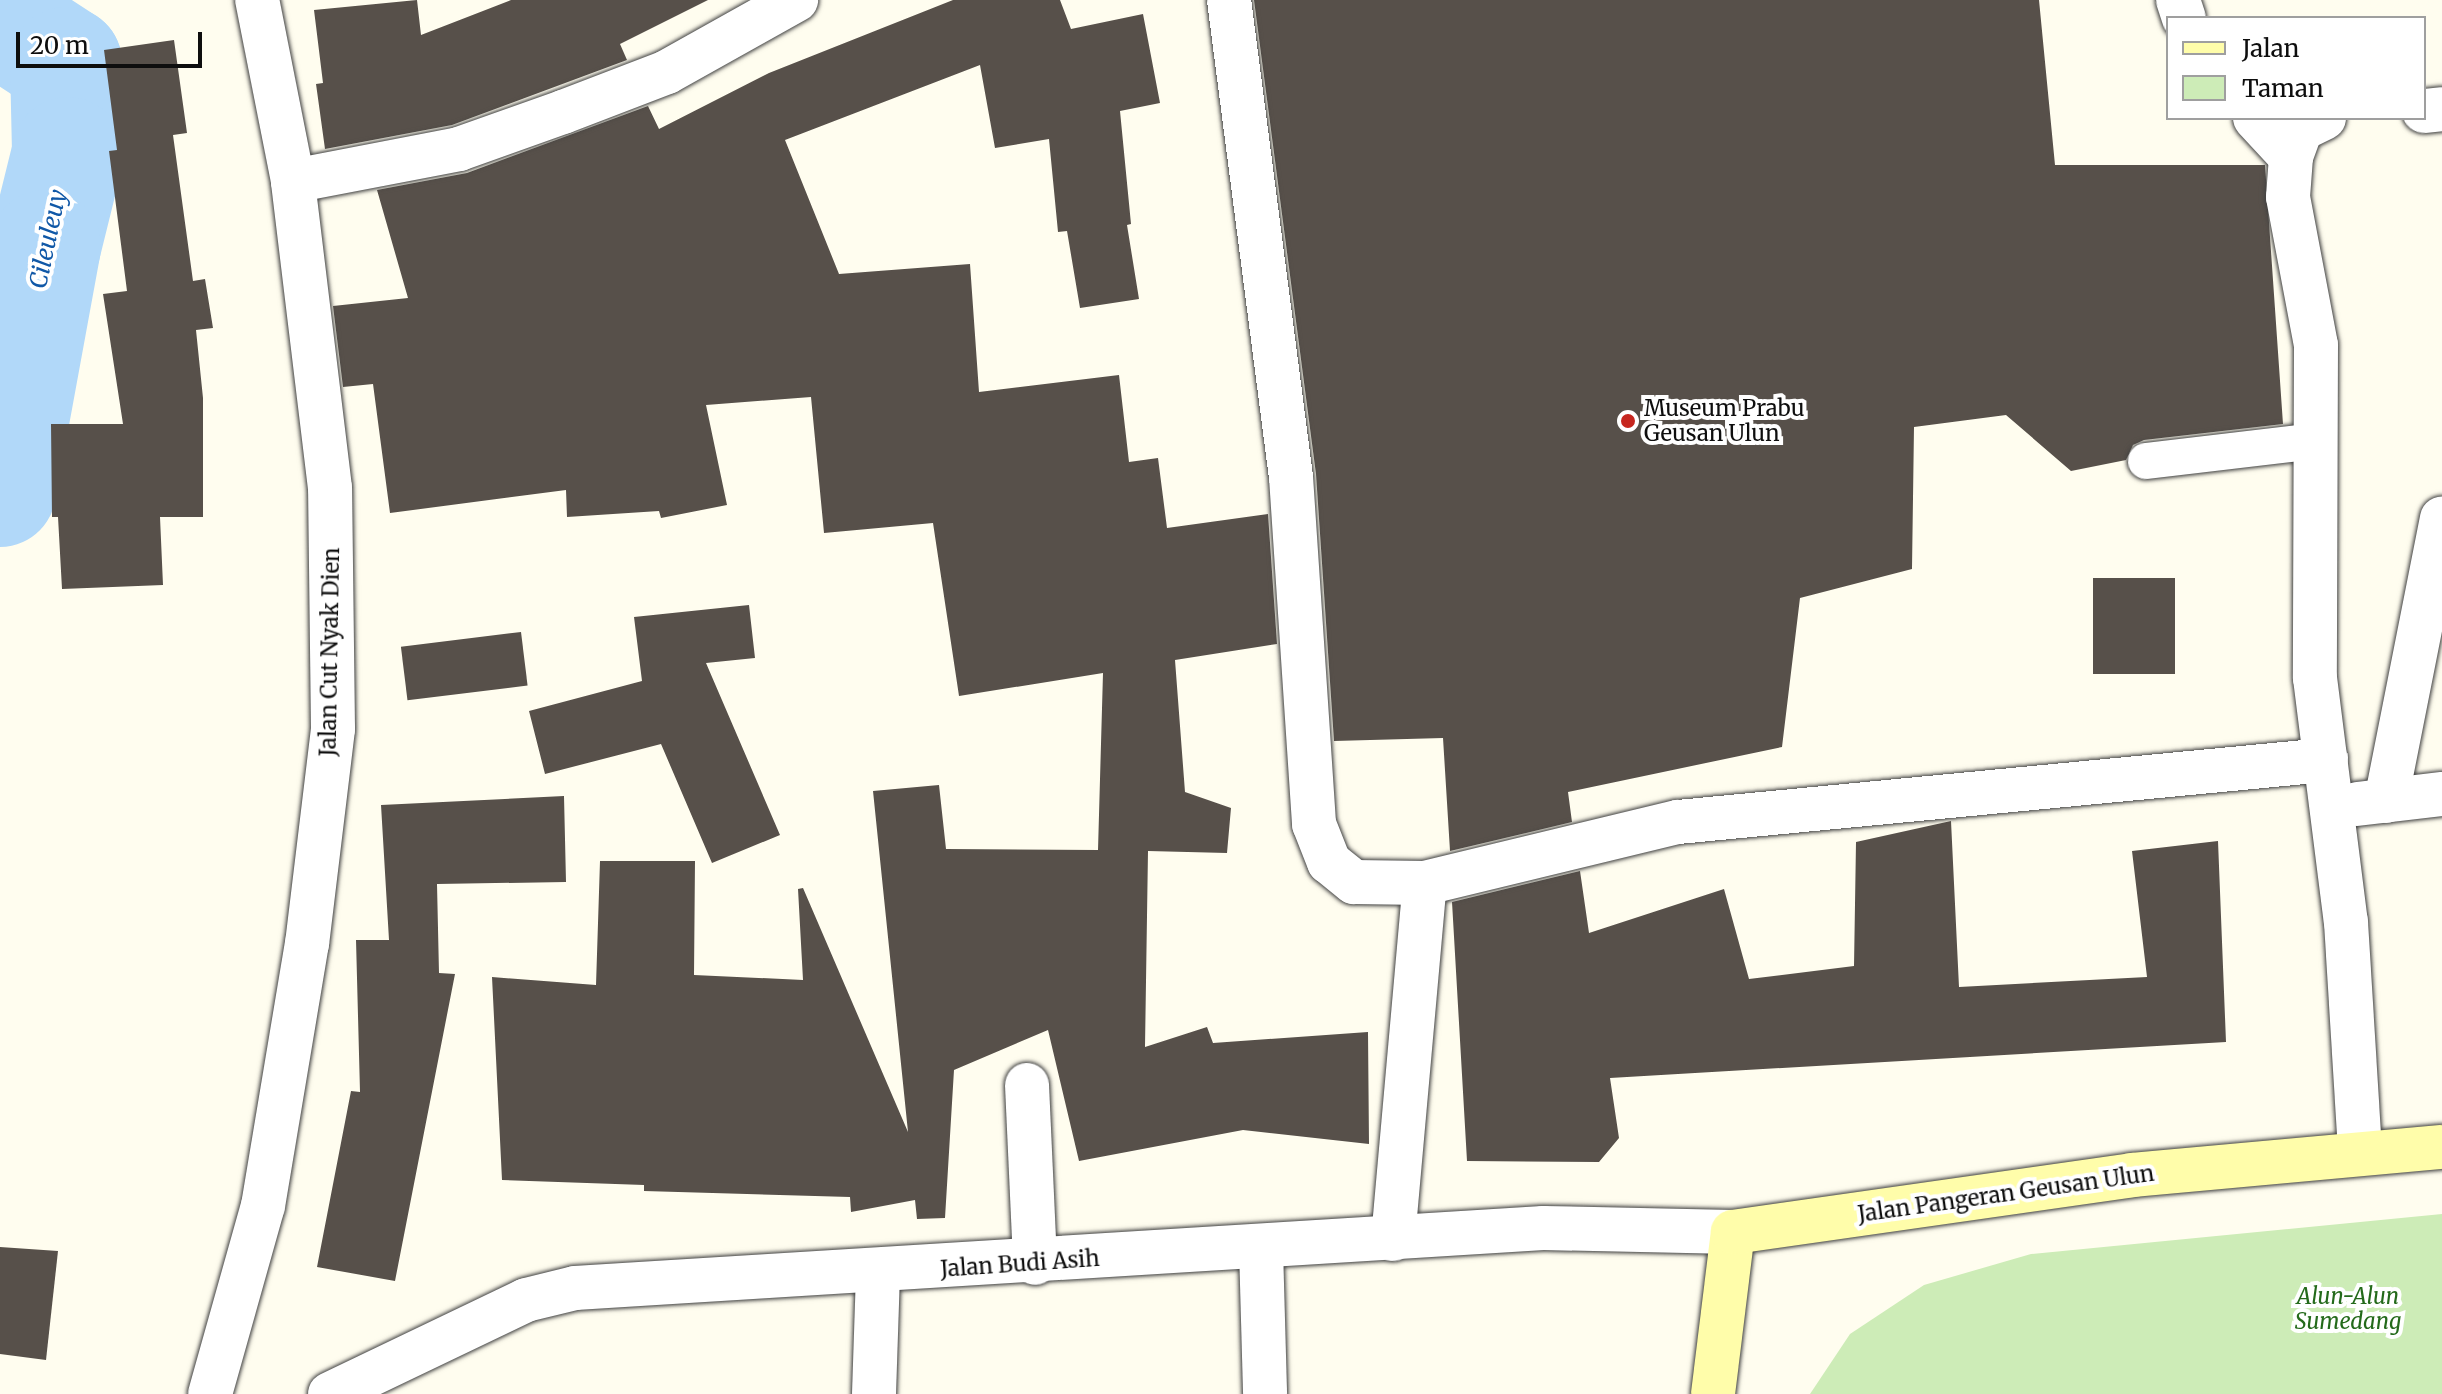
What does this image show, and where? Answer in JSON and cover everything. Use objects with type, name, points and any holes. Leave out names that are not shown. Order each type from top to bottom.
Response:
[{"type":"main road","name":"Jalan Pangeran Geusan Ulun","points":[[1733,1232],[2132,1175],[2442,1147]]},
{"type":"main road","points":[[1713,1394],[1733,1232]]},
{"type":"street","name":"Jalan Cut Nyak Dien","points":[[210,1394],[263,1206],[307,944],[333,729],[330,488],[293,181],[257,0]]},
{"type":"street","points":[[293,181],[459,149],[548,118],[667,72],[796,0]]},
{"type":"street","points":[[1229,0],[1291,477],[1314,824],[1329,862],[1354,882],[1425,883],[1678,822],[2326,760]]},
{"type":"street","points":[[2257,120],[2291,157]]},
{"type":"street","points":[[2320,120],[2301,129],[2291,157],[2288,197],[2316,345],[2315,678],[2346,922],[2360,1153]]},
{"type":"street","points":[[2386,801],[2442,519]]},
{"type":"street","points":[[2331,806],[2442,794]]},
{"type":"street","points":[[1393,1239],[1425,883]]},
{"type":"street","points":[[1027,1085],[1035,1263]]},
{"type":"street","name":"Jalan Budi Asih","points":[[330,1394],[526,1300],[575,1288],[1035,1263],[1543,1228],[1733,1232]]},
{"type":"street","points":[[1261,1248],[1265,1394]]},
{"type":"street","points":[[874,1394],[878,1272]]},
{"type":"lane","points":[[2146,461],[2316,441]]},
{"type":"green space","name":"Alun-Alun Sumedang","points":[[2442,1214],[2442,1394],[1810,1394],[1850,1334],[1924,1285],[2031,1254]]},
{"type":"building","points":[[417,0],[421,35],[511,0],[708,0],[620,44],[627,60],[452,125],[325,149],[316,84],[323,83],[314,10]]},
{"type":"building","points":[[953,0],[1060,0],[1071,29],[1143,14],[1160,103],[1120,111],[1131,224],[1127,225],[1139,299],[1080,308],[1067,231],[1058,232],[1049,139],[995,148],[980,65],[785,140],[839,274],[970,264],[979,392],[1119,375],[1129,462],[1158,458],[1167,528],[1268,514],[1277,644],[1175,660],[1185,792],[1231,808],[1227,853],[1148,851],[1145,1047],[1207,1027],[1213,1043],[1368,1032],[1369,1144],[1243,1130],[1079,1161],[1048,1030],[954,1070],[945,1218],[917,1219],[915,1200],[851,1212],[850,1197],[644,1191],[644,1185],[502,1180],[492,977],[596,985],[600,861],[695,861],[694,975],[803,980],[798,889],[803,888],[908,1132],[873,791],[939,785],[946,849],[1098,850],[1103,673],[959,696],[933,523],[824,533],[811,397],[706,405],[727,505],[661,518],[659,511],[567,517],[566,490],[390,513],[373,384],[343,387],[333,306],[408,298],[377,190],[467,173],[648,106],[659,129],[769,73]]},
{"type":"building","name":"Museum Prabu Geusan Ulun","points":[[1254,0],[2039,0],[2055,165],[2265,165],[2283,424],[2144,440],[2133,445],[2126,460],[2071,471],[2006,415],[1914,427],[1912,569],[1800,598],[1782,747],[1568,792],[1572,822],[1450,851],[1443,738],[1334,741],[1316,474]]},
{"type":"building","points":[[174,40],[187,133],[173,135],[193,281],[205,279],[213,328],[196,330],[203,398],[203,517],[160,517],[163,585],[62,589],[58,517],[52,517],[51,424],[123,424],[103,294],[127,291],[109,151],[117,150],[104,50]]},
{"type":"building","points":[[2093,578],[2175,578],[2175,674],[2093,674]]},
{"type":"building","points":[[749,605],[755,658],[706,663],[780,835],[712,863],[661,744],[545,774],[529,711],[642,681],[634,617]]},
{"type":"building","points":[[521,632],[528,686],[407,700],[401,647]]},
{"type":"building","points":[[564,796],[566,882],[437,884],[439,973],[455,974],[395,1281],[317,1267],[351,1091],[360,1092],[356,940],[389,940],[381,805]]},
{"type":"building","points":[[1951,821],[1959,987],[2147,977],[2132,851],[2218,841],[2226,1042],[1610,1078],[1619,1138],[1599,1162],[1467,1161],[1452,902],[1580,871],[1589,933],[1724,889],[1749,979],[1854,966],[1856,842]]},
{"type":"building","points":[[0,1247],[58,1251],[46,1360],[0,1354]]},
{"type":"waterway","name":"Cileuleuy","points":[[0,20],[66,63],[68,153],[45,246],[0,491]]},
{"type":"place","name":"Museum Prabu Geusan Ulun","points":[[1628,421]]}]
